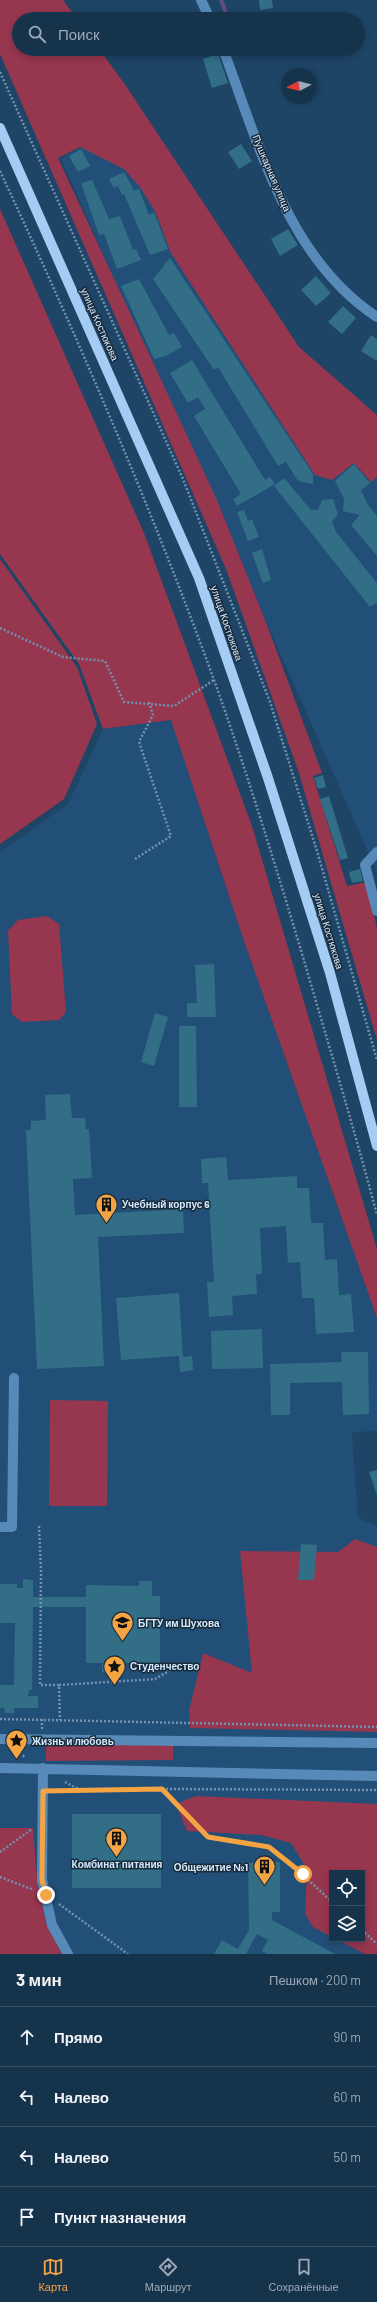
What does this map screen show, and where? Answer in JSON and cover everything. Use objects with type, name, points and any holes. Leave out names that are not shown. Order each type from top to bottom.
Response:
[{"type":"main road","name":"улица Костюкова","points":[[0,128],[199,578],[268,778],[327,966],[377,1146]]},
{"type":"street","points":[[201,0],[207,12]]},
{"type":"street","name":"Пушкарная улица","points":[[226,56],[281,202],[313,257],[356,303],[377,317]]},
{"type":"street","points":[[377,852],[365,865],[377,911]]},
{"type":"street","points":[[0,1527],[12,1527],[14,1378]]},
{"type":"street","points":[[0,1739],[377,1743]]},
{"type":"street","points":[[0,1768],[377,1776]]},
{"type":"street","points":[[43,1768],[42,1880],[52,1925],[68,1954]]},
{"type":"path","points":[[0,171],[38,254],[153,523],[214,680],[266,832],[353,1125],[377,1215]]},
{"type":"path","points":[[0,628],[63,657],[105,661],[124,702],[149,702],[174,706],[214,680]]},
{"type":"path","points":[[135,859],[171,836],[139,742],[153,715],[149,702]]},
{"type":"path","points":[[39,1526],[41,1571],[40,1685],[155,1679],[176,1667]]},
{"type":"path","points":[[59,1685],[60,1720]]},
{"type":"path","points":[[0,1719],[377,1727]]},
{"type":"path","points":[[43,1791],[162,1789],[377,1790]]},
{"type":"path","points":[[162,1789],[208,1837],[269,1847],[303,1874],[329,1899]]},
{"type":"path","points":[[0,1852],[43,1821]]},
{"type":"path","points":[[0,1877],[46,1895],[128,1954]]},
{"type":"path","points":[[365,1933],[377,1944]]},
{"type":"shaded area","points":[[0,0],[63,0],[72,12],[12,12],[12,56],[104,56],[124,83],[299,347],[377,415],[377,477],[371,482],[354,463],[332,480],[315,475],[171,253],[155,211],[140,187],[124,169],[80,147],[58,158],[217,500],[267,625],[322,773],[313,776],[347,886],[367,882],[377,928],[377,1040],[298,770],[226,569],[0,54]]},
{"type":"shaded area","points":[[86,144],[125,156],[358,462],[377,479],[377,872],[61,159]]},
{"type":"shaded area","points":[[0,209],[144,533],[253,829],[377,1249],[377,1318],[244,941],[171,720],[103,729],[79,664],[0,554]]},
{"type":"shaded area","points":[[0,559],[77,667],[97,724],[64,799],[0,844]]},
{"type":"shaded area","points":[[171,720],[244,941],[377,1318],[377,1431],[352,1432],[358,1518],[377,1526],[377,1954],[0,1954],[0,852],[68,804],[103,729]]},
{"type":"shaded area","points":[[47,916],[59,924],[66,1012],[59,1020],[22,1022],[12,1014],[8,931],[18,920]]},
{"type":"shaded area","points":[[50,1400],[108,1401],[107,1506],[49,1506]]},
{"type":"shaded area","points":[[355,1539],[377,1547],[377,1732],[190,1728],[189,1711],[203,1653],[252,1673],[240,1551],[338,1552]]},
{"type":"shaded area","points":[[46,1743],[173,1743],[173,1760],[46,1761]]},
{"type":"shaded area","points":[[196,1796],[377,1804],[377,1954],[365,1954],[342,1942],[365,1942],[365,1870],[329,1870],[329,1935],[313,1927],[305,1914],[307,1869],[291,1843],[261,1835],[187,1831],[176,1804]]},
{"type":"shaded area","points":[[0,1828],[33,1828],[37,1878],[46,1924],[62,1954],[0,1954]]},
{"type":"building","points":[[259,0],[272,0],[273,8],[260,10]]},
{"type":"building","points":[[212,56],[219,56],[228,83],[212,88],[203,59]]},
{"type":"building","points":[[241,144],[252,161],[239,169],[228,152]]},
{"type":"building","points":[[81,149],[90,166],[78,172],[69,156]]},
{"type":"building","points":[[124,172],[134,191],[139,189],[149,215],[154,212],[168,249],[150,255],[124,194],[122,195],[118,186],[114,188],[109,179]]},
{"type":"building","points":[[92,180],[109,219],[120,216],[133,250],[136,249],[141,260],[117,269],[104,234],[99,235],[81,183]]},
{"type":"building","points":[[288,229],[298,245],[280,256],[271,239]]},
{"type":"building","points":[[170,258],[313,474],[313,484],[298,481],[286,462],[278,466],[218,367],[214,370],[153,279]]},
{"type":"building","points":[[316,276],[331,293],[316,306],[301,290]]},
{"type":"building","points":[[139,279],[169,335],[174,333],[182,347],[166,356],[154,359],[121,286]]},
{"type":"building","points":[[343,306],[356,318],[342,334],[328,322]]},
{"type":"building","points":[[371,335],[377,339],[377,361],[361,351]]},
{"type":"building","points":[[192,360],[265,480],[270,477],[275,484],[237,506],[233,499],[241,494],[194,416],[205,409],[198,397],[188,403],[170,373]]},
{"type":"building","points":[[354,464],[370,483],[361,490],[368,505],[377,516],[377,556],[351,525],[360,515],[343,511],[344,499],[335,481]]},
{"type":"building","points":[[284,478],[311,510],[318,510],[322,500],[333,499],[338,514],[332,522],[336,532],[377,583],[377,605],[376,603],[370,607],[274,486]]},
{"type":"building","points":[[244,510],[248,521],[252,519],[259,537],[248,541],[237,512]]},
{"type":"building","points":[[262,549],[271,580],[263,583],[252,553]]},
{"type":"building","points":[[323,775],[326,787],[318,789],[314,778]]},
{"type":"building","points":[[329,796],[348,858],[340,860],[320,799]]},
{"type":"building","points":[[360,869],[363,881],[352,883],[349,872]]},
{"type":"building","points":[[214,964],[216,1017],[187,1017],[187,1003],[197,1003],[195,965]]},
{"type":"building","points":[[155,1013],[168,1017],[154,1066],[141,1062]]},
{"type":"building","points":[[179,1026],[196,1026],[197,1107],[179,1107]]},
{"type":"building","name":"Учебный корпус 6","points":[[70,1094],[72,1118],[85,1118],[86,1129],[89,1129],[92,1178],[73,1179],[75,1215],[183,1209],[184,1233],[98,1237],[104,1366],[37,1369],[26,1130],[31,1130],[31,1121],[46,1120],[45,1095]]},
{"type":"building","points":[[226,1157],[228,1180],[297,1176],[297,1188],[309,1188],[311,1223],[323,1223],[325,1260],[337,1259],[339,1295],[351,1294],[354,1332],[316,1334],[314,1298],[302,1298],[300,1262],[288,1263],[286,1226],[260,1228],[262,1274],[256,1274],[257,1294],[232,1296],[233,1315],[209,1317],[207,1282],[214,1282],[208,1183],[202,1183],[201,1159]]},
{"type":"building","points":[[179,1293],[183,1357],[192,1356],[193,1370],[180,1372],[179,1356],[121,1360],[116,1298]]},
{"type":"building","points":[[262,1329],[263,1368],[212,1369],[211,1331]]},
{"type":"building","points":[[341,1352],[368,1352],[369,1414],[343,1415],[342,1382],[290,1383],[290,1415],[271,1415],[270,1364],[342,1362]]},
{"type":"building","points":[[377,1470],[377,1495],[369,1472]]},
{"type":"building","points":[[301,1544],[317,1545],[314,1580],[298,1580]]},
{"type":"building","name":"БГТУ им Шухова","points":[[23,1579],[33,1580],[33,1597],[86,1597],[86,1585],[139,1586],[139,1581],[152,1581],[152,1596],[160,1596],[160,1663],[111,1663],[111,1672],[102,1672],[102,1663],[86,1663],[86,1607],[33,1607],[32,1690],[29,1690],[28,1696],[38,1696],[38,1708],[14,1708],[14,1713],[5,1713],[4,1708],[0,1708],[0,1685],[14,1685],[15,1623],[0,1623],[0,1584],[17,1584],[17,1588],[23,1588]]},
{"type":"building","name":"Комбинат питания","points":[[72,1814],[161,1814],[161,1888],[72,1888]]},
{"type":"building","name":"Общежитие №1","points":[[280,1862],[280,1912],[272,1912],[272,1920],[335,1954],[268,1954],[262,1951],[268,1940],[257,1934],[246,1954],[214,1954],[222,1940],[238,1949],[249,1930],[248,1863]]},
{"type":"waterway","points":[[221,0],[225,10]]},
{"type":"place","name":"Учебный корпус 6","points":[[107,1224]]},
{"type":"place","name":"БГТУ им Шухова","points":[[123,1642]]},
{"type":"place","name":"Студенчество","points":[[114,1686]]},
{"type":"place","name":"Жизнь и любовь","points":[[17,1760]]},
{"type":"place","name":"Комбинат питания","points":[[117,1858]]},
{"type":"place","name":"Общежитие №1","points":[[264,1886]]},
{"type":"route","points":[[46,1895],[42,1880],[43,1791],[78,1789],[162,1789],[208,1837],[269,1847],[303,1874]]}]
